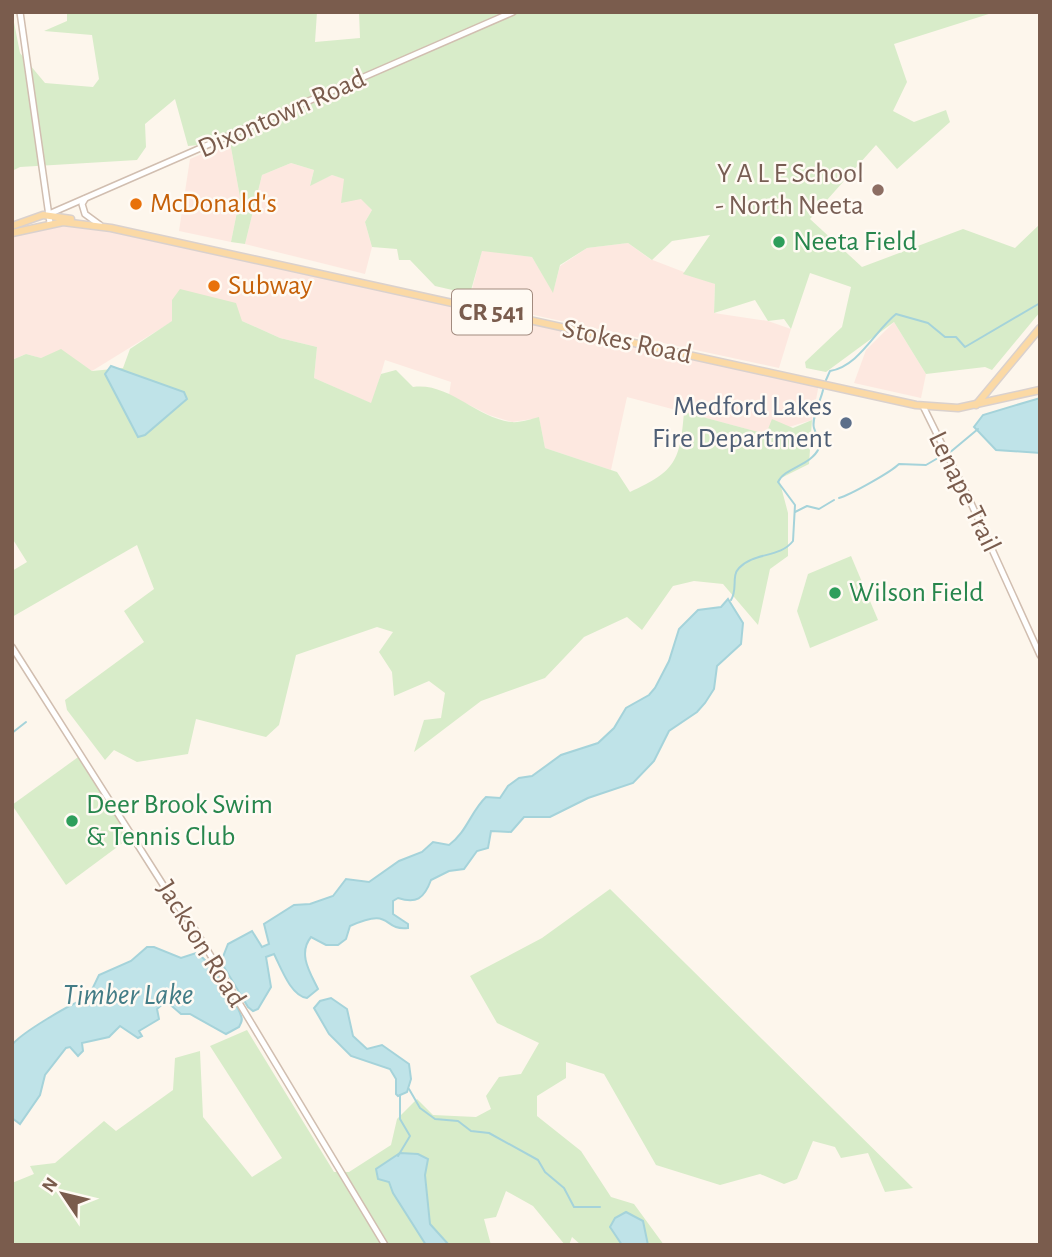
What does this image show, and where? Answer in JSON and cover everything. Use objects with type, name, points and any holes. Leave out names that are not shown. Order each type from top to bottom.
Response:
[{"type":"main road","name":"Stokes Road","points":[[49,214],[923,406],[948,408],[976,405],[1040,390]]},
{"type":"main road","points":[[12,230],[49,214]]},
{"type":"main road","name":"Stokes Road","points":[[12,230],[50,223],[91,224]]},
{"type":"main road","points":[[976,405],[1040,328]]},
{"type":"street","points":[[20,12],[50,223]]},
{"type":"street","name":"Dixontown Road","points":[[49,214],[513,12]]},
{"type":"street","points":[[85,199],[85,214],[104,226]]},
{"type":"street","name":"Lenape Trail","points":[[923,406],[970,501],[1040,655]]},
{"type":"street","name":"Jackson Road","points":[[12,647],[167,891],[194,928],[385,1245]]},
{"type":"shaded area","points":[[230,142],[240,197],[231,242],[179,231],[190,159]]},
{"type":"shaded area","points":[[291,163],[314,170],[310,185],[332,175],[345,179],[372,210],[365,222],[372,247],[365,274],[245,244],[262,175]]},
{"type":"shaded area","points":[[72,222],[819,384],[812,420],[766,434],[627,397],[611,470],[545,448],[539,418],[512,422],[489,415],[449,395],[451,382],[385,360],[372,404],[314,378],[317,347],[280,338],[242,321],[172,300],[173,321],[92,371],[61,350],[41,358],[26,354],[12,360],[12,233]]},
{"type":"shaded area","points":[[628,243],[650,259],[715,284],[714,313],[768,321],[791,329],[779,368],[469,301],[482,250],[532,257],[553,292],[560,266],[587,248]]},
{"type":"shaded area","points":[[894,322],[926,374],[921,398],[854,383],[866,350]]},
{"type":"green space","points":[[12,12],[20,53],[45,83],[93,87],[99,79],[92,35],[44,31],[67,21],[67,12],[317,12],[315,42],[360,38],[359,12],[995,12],[894,44],[907,82],[893,111],[914,122],[946,110],[950,122],[897,169],[876,145],[810,219],[862,267],[963,229],[1015,248],[1040,224],[1040,312],[992,370],[985,367],[926,374],[894,322],[826,372],[806,368],[805,362],[842,327],[851,287],[810,273],[791,329],[784,319],[768,321],[755,300],[714,313],[715,284],[683,274],[710,235],[672,241],[652,260],[628,243],[587,248],[560,265],[553,293],[532,257],[482,251],[470,294],[435,286],[410,260],[399,260],[397,249],[372,247],[365,222],[372,210],[361,199],[341,203],[344,179],[332,175],[310,186],[314,170],[291,163],[262,175],[245,244],[231,242],[240,197],[230,142],[188,146],[175,99],[145,124],[146,147],[137,160],[20,167],[12,171]]},
{"type":"green space","points":[[180,289],[236,303],[242,321],[280,338],[317,347],[314,378],[371,403],[381,374],[396,370],[413,387],[439,390],[498,419],[514,422],[539,417],[545,448],[617,472],[630,492],[657,478],[673,463],[680,442],[684,412],[766,434],[772,419],[793,428],[812,420],[809,464],[779,479],[788,513],[788,556],[770,569],[758,625],[723,584],[694,581],[673,586],[642,630],[627,617],[584,637],[545,678],[481,701],[414,752],[424,720],[441,718],[445,693],[429,681],[394,696],[392,672],[379,652],[393,632],[377,627],[296,655],[279,725],[266,737],[196,719],[188,754],[137,762],[114,750],[105,760],[67,710],[65,700],[144,642],[124,611],[154,589],[137,545],[12,617],[12,571],[27,562],[12,538],[12,360],[26,354],[41,358],[61,349],[92,371],[123,368],[130,349],[172,321],[172,300]]},
{"type":"green space","name":"Wilson Field","points":[[851,556],[878,620],[810,648],[797,611],[808,574]]},
{"type":"green space","name":"Deer Brook Swim & Tennis Club","points":[[81,755],[132,836],[66,885],[12,805]]},
{"type":"green space","points":[[610,889],[913,1188],[885,1192],[868,1153],[841,1158],[835,1147],[813,1141],[797,1179],[784,1184],[760,1174],[720,1185],[656,1165],[604,1074],[566,1062],[566,1078],[537,1096],[537,1116],[581,1151],[611,1197],[634,1204],[664,1245],[581,1245],[572,1237],[569,1245],[565,1245],[533,1206],[506,1191],[496,1217],[484,1219],[491,1245],[12,1245],[12,1183],[34,1174],[30,1166],[55,1163],[104,1121],[116,1131],[173,1090],[175,1058],[200,1051],[203,1117],[252,1177],[282,1158],[210,1046],[247,1030],[334,1172],[349,1172],[391,1145],[397,1119],[417,1099],[433,1115],[476,1117],[491,1109],[486,1096],[499,1077],[521,1074],[539,1043],[497,1023],[470,976],[542,938]]},
{"type":"water","points":[[111,366],[184,392],[187,399],[145,435],[138,437],[105,374]]},
{"type":"water","points":[[1040,398],[1040,453],[996,450],[974,427],[983,415]]},
{"type":"water","points":[[728,599],[743,623],[741,644],[717,666],[714,689],[705,703],[697,712],[669,731],[654,761],[633,783],[588,798],[550,817],[524,817],[511,832],[491,831],[488,848],[477,851],[464,869],[449,871],[431,880],[422,896],[415,900],[398,898],[393,901],[393,914],[408,924],[408,928],[400,928],[374,918],[350,926],[346,939],[338,945],[326,945],[311,937],[305,957],[318,989],[307,998],[291,987],[274,954],[266,957],[271,987],[258,1009],[253,1011],[248,1007],[221,962],[228,944],[252,931],[262,947],[269,944],[264,924],[294,905],[310,904],[333,896],[346,879],[369,882],[399,861],[422,852],[433,842],[449,845],[486,797],[500,798],[508,786],[519,778],[532,776],[561,755],[598,743],[614,728],[626,708],[649,695],[655,688],[669,661],[679,629],[698,610],[721,607]]},
{"type":"water","name":"Timber Lake","points":[[147,947],[154,947],[181,958],[196,953],[201,957],[234,1001],[242,1017],[239,1027],[226,1034],[190,1014],[181,1014],[166,1001],[157,1009],[159,1019],[139,1031],[142,1036],[138,1038],[120,1026],[109,1037],[82,1043],[83,1051],[78,1056],[70,1047],[66,1048],[45,1075],[40,1095],[20,1124],[12,1118],[12,1045],[48,1018],[88,998],[99,975],[131,961]]},
{"type":"water","points":[[331,998],[347,1009],[353,1036],[367,1049],[382,1045],[409,1064],[411,1079],[407,1092],[398,1096],[396,1079],[390,1069],[351,1056],[329,1034],[314,1008],[320,1001]]},
{"type":"water","points":[[400,1153],[418,1154],[428,1159],[425,1175],[430,1224],[449,1245],[426,1245],[393,1193],[389,1182],[378,1179],[376,1169]]},
{"type":"water","points":[[626,1212],[643,1221],[648,1245],[622,1245],[610,1227],[615,1218]]},
{"type":"waterway","points":[[826,380],[830,371],[858,356],[896,314],[928,323],[945,337],[956,337],[965,347],[1040,303]]},
{"type":"waterway","points":[[731,600],[735,575],[739,568],[752,559],[781,550],[793,541],[795,505],[778,482],[786,473],[810,459],[819,448],[820,440],[813,424],[823,390]]},
{"type":"waterway","points":[[948,454],[978,429]]},
{"type":"waterway","points":[[839,498],[870,483],[899,464],[926,465],[938,458]]},
{"type":"waterway","points":[[795,512],[807,506],[819,509],[834,500]]},
{"type":"waterway","points":[[12,733],[26,722]]},
{"type":"waterway","points":[[409,1089],[420,1108],[435,1119],[458,1121],[471,1131],[489,1133],[538,1160],[545,1172],[564,1188],[574,1207],[600,1207]]},
{"type":"waterway","points":[[398,1156],[410,1136],[400,1119],[400,1095]]},
{"type":"place","name":"Y A L E School - North Neeta","points":[[878,190]]},
{"type":"place","name":"McDonald's","points":[[136,204]]},
{"type":"place","name":"Neeta Field","points":[[779,242]]},
{"type":"place","name":"Subway","points":[[214,286]]},
{"type":"place","name":"Medford Lakes Fire Department","points":[[846,423]]},
{"type":"place","name":"Wilson Field","points":[[835,593]]},
{"type":"place","name":"Deer Brook Swim & Tennis Club","points":[[72,821]]}]
